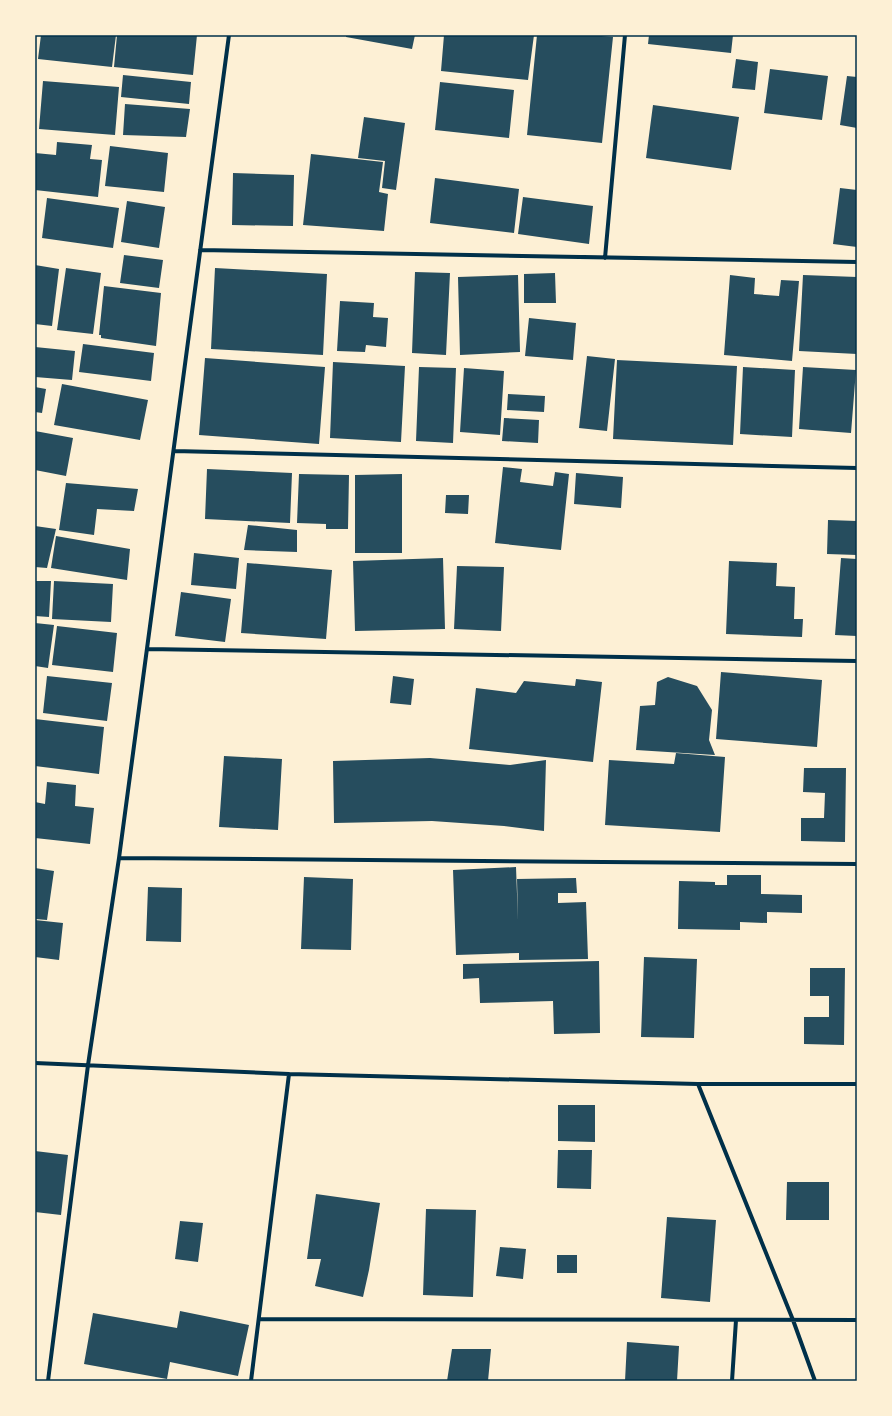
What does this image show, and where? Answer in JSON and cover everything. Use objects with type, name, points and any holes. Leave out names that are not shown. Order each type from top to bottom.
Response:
[{"type":"street","points":[[48,1381],[88,1065],[119,858],[229,35]]},
{"type":"street","points":[[605,258],[625,35]]},
{"type":"street","points":[[200,250],[857,262]]},
{"type":"street","points":[[174,450],[857,468]]},
{"type":"street","points":[[147,649],[857,661]]},
{"type":"street","points":[[119,858],[857,864]]},
{"type":"street","points":[[35,1062],[289,1074],[698,1084],[857,1084]]},
{"type":"street","points":[[251,1381],[289,1074]]},
{"type":"street","points":[[698,1084],[815,1381]]},
{"type":"street","points":[[259,1319],[857,1320]]},
{"type":"street","points":[[732,1381],[736,1320]]},
{"type":"building","points":[[41,35],[116,35],[112,67],[38,59]]},
{"type":"building","points":[[117,35],[197,35],[193,75],[114,67]]},
{"type":"building","points":[[346,35],[415,35],[412,49],[346,37]]},
{"type":"building","points":[[444,35],[534,35],[528,80],[441,71]]},
{"type":"building","points":[[537,35],[590,35],[613,37],[602,143],[527,135]]},
{"type":"building","points":[[649,35],[733,35],[731,53],[648,44]]},
{"type":"building","points":[[736,59],[758,62],[755,90],[732,88]]},
{"type":"building","points":[[770,69],[828,76],[822,120],[764,113]]},
{"type":"building","points":[[123,75],[191,82],[189,104],[121,97]]},
{"type":"building","points":[[847,76],[857,77],[857,128],[840,125]]},
{"type":"building","points":[[43,81],[119,87],[115,135],[39,129]]},
{"type":"building","points":[[440,82],[514,90],[509,138],[435,130]]},
{"type":"building","points":[[125,104],[190,109],[186,137],[123,135]]},
{"type":"building","points":[[653,105],[739,117],[731,170],[646,158]]},
{"type":"building","points":[[364,117],[405,123],[396,190],[382,188],[385,161],[358,158]]},
{"type":"building","points":[[57,142],[92,145],[90,159],[102,160],[98,197],[35,190],[35,153],[56,155]]},
{"type":"building","points":[[110,146],[168,153],[164,192],[105,186]]},
{"type":"building","points":[[311,154],[383,162],[379,192],[388,194],[384,231],[303,225]]},
{"type":"building","points":[[233,173],[294,175],[293,226],[232,225]]},
{"type":"building","points":[[435,178],[519,189],[514,233],[430,223]]},
{"type":"building","points":[[840,188],[857,190],[857,247],[833,244]]},
{"type":"building","points":[[523,197],[593,206],[589,244],[518,234]]},
{"type":"building","points":[[47,198],[119,208],[113,248],[42,238]]},
{"type":"building","points":[[127,201],[165,207],[159,248],[121,242]]},
{"type":"building","points":[[124,255],[163,260],[159,288],[120,283]]},
{"type":"building","points":[[35,265],[59,269],[52,326],[35,324]]},
{"type":"building","points":[[66,268],[101,273],[93,334],[57,330]]},
{"type":"building","points":[[215,268],[327,274],[323,355],[211,349]]},
{"type":"building","points":[[415,272],[450,273],[446,355],[412,353]]},
{"type":"building","points":[[555,273],[556,303],[524,303],[524,274]]},
{"type":"building","points":[[518,275],[520,352],[460,355],[458,277]]},
{"type":"building","points":[[730,275],[755,278],[754,294],[779,296],[781,280],[799,281],[792,361],[724,355]]},
{"type":"building","points":[[803,275],[857,277],[857,354],[799,351]]},
{"type":"building","points":[[104,286],[161,293],[156,346],[101,338],[101,335],[99,335]]},
{"type":"building","points":[[340,301],[374,303],[373,317],[388,318],[386,347],[366,345],[365,352],[337,351]]},
{"type":"building","points":[[529,318],[576,323],[573,360],[525,356]]},
{"type":"building","points":[[83,344],[154,353],[151,381],[79,372]]},
{"type":"building","points":[[35,347],[75,351],[72,380],[35,377]]},
{"type":"building","points":[[587,356],[615,359],[607,431],[579,428]]},
{"type":"building","points":[[205,358],[325,367],[319,444],[199,435]]},
{"type":"building","points":[[617,360],[737,366],[733,445],[613,439]]},
{"type":"building","points":[[333,362],[405,366],[401,442],[330,438]]},
{"type":"building","points":[[419,367],[456,368],[453,443],[416,441]]},
{"type":"building","points":[[743,367],[795,370],[792,437],[740,434]]},
{"type":"building","points":[[803,367],[856,370],[851,433],[799,429]]},
{"type":"building","points":[[464,368],[504,371],[500,435],[460,432]]},
{"type":"building","points":[[62,384],[148,400],[140,440],[54,425]]},
{"type":"building","points":[[35,387],[46,389],[42,413],[35,412]]},
{"type":"building","points":[[508,394],[545,396],[544,412],[507,410]]},
{"type":"building","points":[[504,418],[539,420],[538,443],[502,441]]},
{"type":"building","points":[[35,431],[73,438],[66,476],[35,470]]},
{"type":"building","points":[[503,467],[522,469],[520,482],[553,486],[555,472],[569,474],[561,550],[495,543]]},
{"type":"building","points":[[207,469],[292,473],[290,523],[205,519]]},
{"type":"building","points":[[576,473],[623,477],[621,508],[574,504]]},
{"type":"building","points":[[299,474],[349,475],[348,529],[326,529],[326,524],[297,523]]},
{"type":"building","points":[[402,474],[402,553],[355,553],[355,475]]},
{"type":"building","points":[[66,483],[138,489],[134,511],[97,509],[94,535],[59,530]]},
{"type":"building","points":[[446,495],[469,495],[468,514],[445,513]]},
{"type":"building","points":[[828,520],[857,521],[857,555],[827,554]]},
{"type":"building","points":[[248,525],[297,530],[297,552],[244,550]]},
{"type":"building","points":[[35,526],[56,529],[47,568],[35,567]]},
{"type":"building","points":[[56,536],[130,549],[127,580],[51,568]]},
{"type":"building","points":[[194,553],[239,558],[236,589],[191,585]]},
{"type":"building","points":[[443,558],[445,629],[355,631],[353,561]]},
{"type":"building","points":[[841,558],[857,559],[857,636],[835,635]]},
{"type":"building","points":[[729,561],[777,563],[776,586],[795,587],[794,619],[803,619],[802,637],[726,634]]},
{"type":"building","points":[[247,563],[332,570],[326,639],[241,633]]},
{"type":"building","points":[[457,566],[504,567],[501,631],[454,629]]},
{"type":"building","points":[[35,581],[51,581],[49,617],[35,616]]},
{"type":"building","points":[[54,581],[113,584],[111,622],[52,619]]},
{"type":"building","points":[[181,592],[231,599],[225,642],[175,636]]},
{"type":"building","points":[[35,623],[54,625],[48,668],[35,666]]},
{"type":"building","points":[[57,626],[117,633],[113,672],[52,665]]},
{"type":"building","points":[[721,672],[822,680],[817,747],[716,739]]},
{"type":"building","points":[[47,676],[112,683],[107,721],[43,713]]},
{"type":"building","points":[[393,676],[414,679],[411,705],[390,703]]},
{"type":"building","points":[[668,677],[697,686],[712,710],[709,740],[715,755],[636,750],[640,706],[655,705],[657,682]]},
{"type":"building","points":[[576,679],[602,682],[593,762],[469,749],[476,688],[516,693],[524,681],[575,686]]},
{"type":"building","points":[[35,719],[104,727],[99,774],[35,766]]},
{"type":"building","points":[[676,753],[725,757],[720,832],[605,825],[609,760],[674,764]]},
{"type":"building","points":[[224,756],[282,759],[278,830],[219,827]]},
{"type":"building","points":[[430,758],[510,765],[546,760],[544,831],[504,826],[432,821],[334,823],[333,761]]},
{"type":"building","points":[[804,768],[846,768],[845,842],[801,841],[801,818],[824,818],[825,793],[803,792]]},
{"type":"building","points":[[47,782],[76,785],[75,806],[94,808],[90,844],[35,838],[35,802],[45,804]]},
{"type":"building","points":[[516,867],[518,921],[517,879],[576,878],[577,893],[558,893],[558,903],[586,902],[588,959],[519,960],[519,953],[456,955],[453,870]]},
{"type":"building","points":[[35,868],[54,871],[47,920],[35,919]]},
{"type":"building","points":[[727,875],[761,875],[761,894],[802,895],[802,913],[767,912],[767,923],[740,922],[740,930],[678,929],[679,881],[715,882],[715,885],[727,885]]},
{"type":"building","points":[[304,877],[353,879],[351,950],[301,949]]},
{"type":"building","points":[[148,887],[182,888],[181,942],[146,941]]},
{"type":"building","points":[[35,920],[63,923],[59,960],[35,957]]},
{"type":"building","points":[[644,957],[697,959],[694,1038],[641,1037]]},
{"type":"building","points":[[599,961],[600,1033],[554,1034],[553,1001],[480,1003],[479,978],[463,979],[463,964]]},
{"type":"building","points":[[810,968],[845,968],[844,1045],[804,1044],[804,1017],[829,1017],[829,996],[810,996]]},
{"type":"building","points":[[558,1105],[595,1105],[595,1142],[558,1141]]},
{"type":"building","points":[[558,1150],[592,1150],[591,1189],[557,1188]]},
{"type":"building","points":[[35,1151],[68,1155],[61,1215],[35,1212]]},
{"type":"building","points":[[787,1182],[829,1182],[829,1220],[786,1220]]},
{"type":"building","points":[[316,1194],[380,1203],[363,1297],[315,1286],[321,1259],[307,1259]]},
{"type":"building","points":[[426,1209],[476,1210],[473,1297],[423,1295]]},
{"type":"building","points":[[667,1217],[716,1220],[710,1302],[661,1298]]},
{"type":"building","points":[[180,1221],[203,1223],[198,1262],[175,1259]]},
{"type":"building","points":[[500,1247],[526,1249],[523,1279],[496,1276]]},
{"type":"building","points":[[557,1255],[577,1255],[577,1273],[557,1273]]},
{"type":"building","points":[[180,1311],[249,1325],[238,1376],[170,1362],[167,1379],[84,1364],[93,1313],[177,1328]]},
{"type":"building","points":[[627,1342],[679,1346],[677,1381],[625,1381]]},
{"type":"building","points":[[452,1349],[491,1349],[488,1381],[447,1381]]}]
